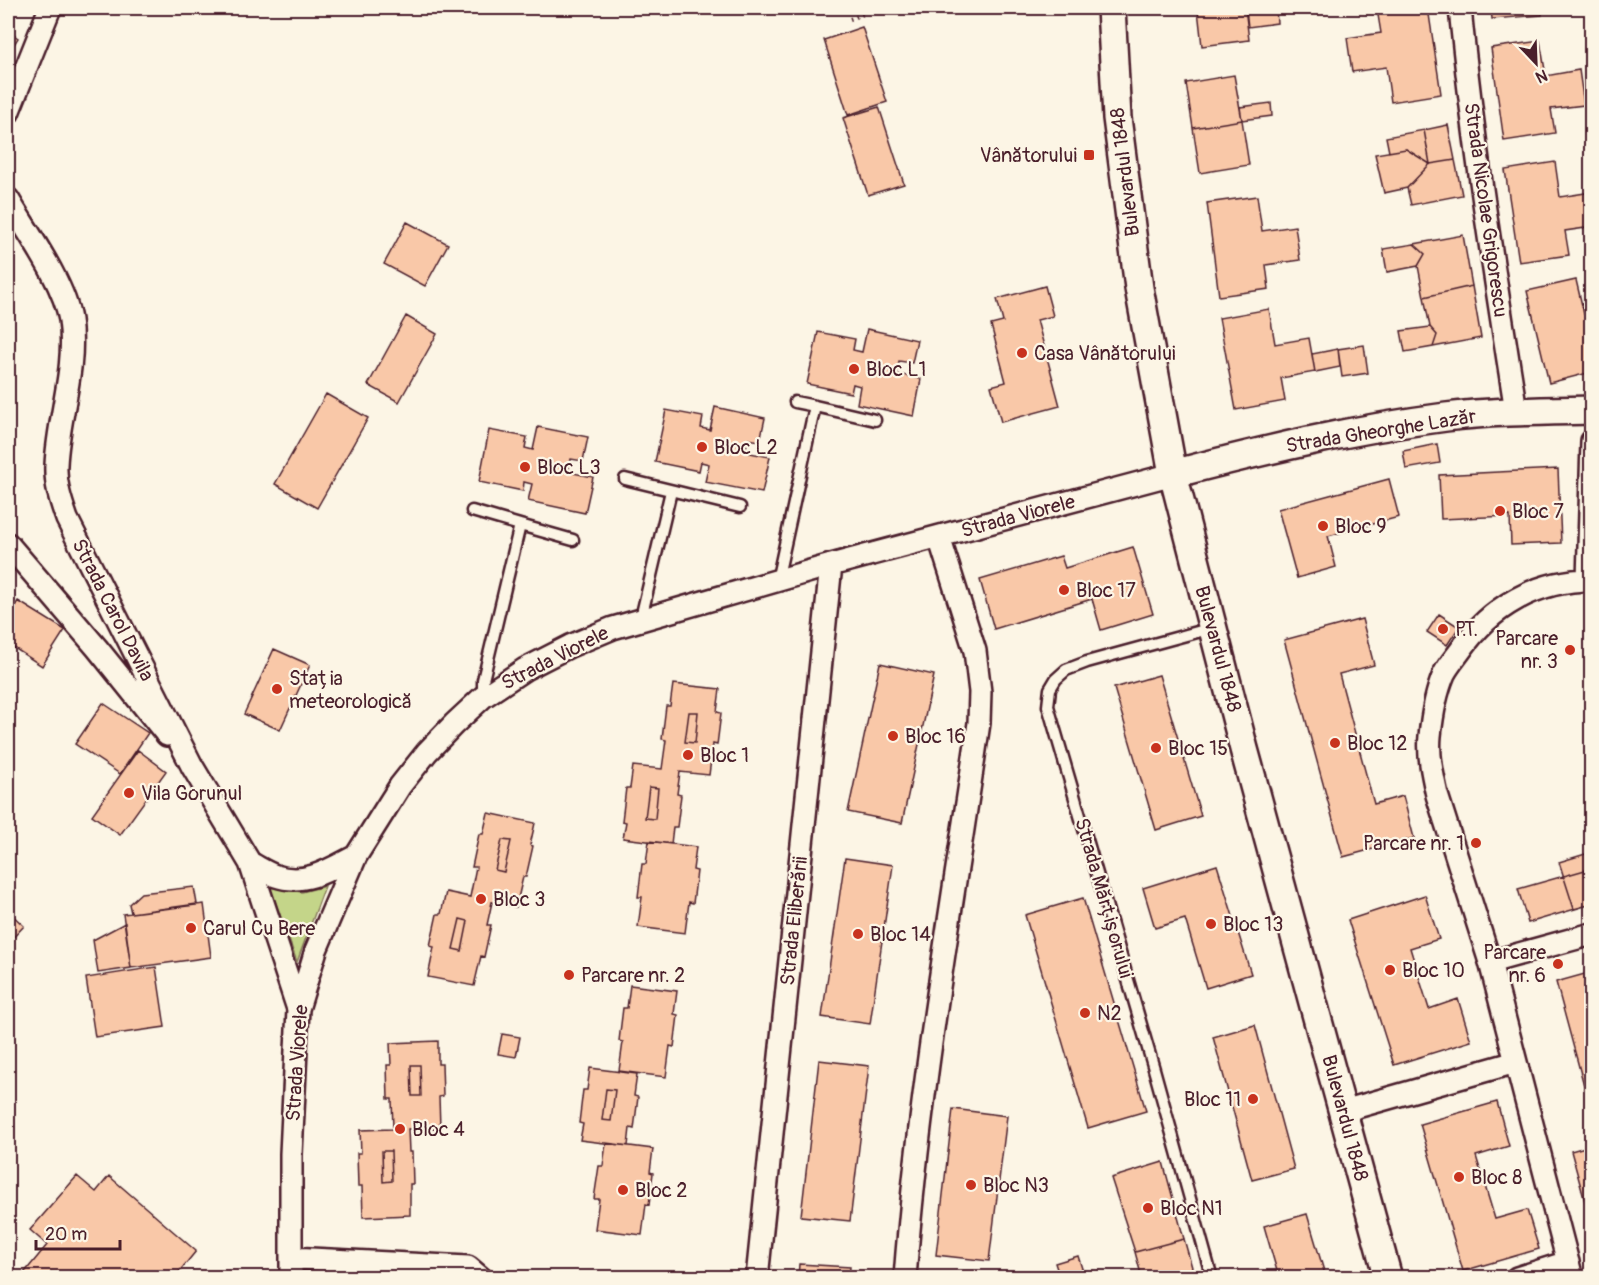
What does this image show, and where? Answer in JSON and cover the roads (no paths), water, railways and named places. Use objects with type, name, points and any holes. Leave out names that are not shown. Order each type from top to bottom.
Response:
[{"type":"street","points":[[8,113],[50,8]]},
{"type":"street","name":"Bulevardul 1848","points":[[1111,8],[1117,118],[1139,288],[1173,474],[1212,628],[1388,1278]]},
{"type":"street","name":"Strada Nicolae Grigorescu","points":[[1460,8],[1489,237],[1516,411]]},
{"type":"street","name":"Strada Carol Davila","points":[[8,199],[60,289],[70,319],[72,355],[56,466],[58,492],[67,519],[192,766],[250,863],[298,1009]]},
{"type":"street","name":"Strada Gheorghe Lazăr","points":[[1173,474],[1322,437],[1448,417],[1516,411],[1592,410]]},
{"type":"street","points":[[1517,1278],[1570,1270],[1490,962],[1437,795],[1431,767],[1429,738],[1445,672],[1482,623],[1526,593],[1544,586],[1590,580],[1592,441]]},
{"type":"street","name":"Strada Viorele","points":[[291,1268],[291,1154],[298,1009],[316,950],[356,856],[400,786],[454,723],[483,697],[525,669],[570,646],[641,618],[1173,474]]},
{"type":"street","points":[[905,1278],[911,1200],[939,979],[980,702],[975,651],[939,537]]},
{"type":"street","points":[[11,557],[97,648],[192,766]]},
{"type":"street","name":"Strada Eliberării","points":[[757,1278],[831,565]]},
{"type":"street","points":[[250,863],[276,876],[295,879],[311,877],[328,871],[356,856]]},
{"type":"street","points":[[1490,962],[1592,934]]},
{"type":"street","points":[[1343,1111],[1516,1062]]},
{"type":"street","points":[[291,1268],[468,1267],[481,1278]]},
{"type":"lane","points":[[795,402],[875,420]]},
{"type":"lane","points":[[777,580],[815,406]]},
{"type":"lane","points":[[625,479],[740,507]]},
{"type":"lane","points":[[641,618],[671,491]]},
{"type":"lane","points":[[472,511],[573,540]]},
{"type":"lane","points":[[483,697],[483,680],[520,525]]},
{"type":"lane","name":"Strada Mărțișorului","points":[[1212,628],[1087,662],[1066,670],[1056,679],[1050,689],[1048,706],[1154,1069],[1212,1278]]},
{"type":"place","name":"Vânătorului","points":[[1089,155]]},
{"type":"place","name":"Casa Vânătorului","points":[[1022,353]]},
{"type":"place","name":"Bloc L1","points":[[854,369]]},
{"type":"place","name":"Bloc L2","points":[[702,447]]},
{"type":"place","name":"Bloc L3","points":[[525,467]]},
{"type":"place","name":"Bloc 7","points":[[1500,511]]},
{"type":"place","name":"Bloc 9","points":[[1323,526]]},
{"type":"place","name":"Bloc 17","points":[[1064,590]]},
{"type":"place","name":"P.T.","points":[[1443,629]]},
{"type":"place","name":"Parcare nr. 3","points":[[1570,650]]},
{"type":"place","name":"Stația meteorologică","points":[[277,689]]},
{"type":"place","name":"Bloc 16","points":[[893,736]]},
{"type":"place","name":"Bloc 12","points":[[1335,743]]},
{"type":"place","name":"Bloc 15","points":[[1156,748]]},
{"type":"place","name":"Bloc 1","points":[[688,755]]},
{"type":"place","name":"Vila Gorunul","points":[[129,793]]},
{"type":"place","name":"Parcare nr. 1","points":[[1476,843]]},
{"type":"place","name":"Bloc 3","points":[[481,899]]},
{"type":"place","name":"Bloc 13","points":[[1211,924]]},
{"type":"place","name":"Carul Cu Bere","points":[[191,928]]},
{"type":"place","name":"Bloc 14","points":[[858,934]]},
{"type":"place","name":"Parcare nr. 6","points":[[1558,964]]},
{"type":"place","name":"Bloc 10","points":[[1390,970]]},
{"type":"place","name":"Parcare nr. 2","points":[[569,975]]},
{"type":"place","name":"N2","points":[[1085,1013]]},
{"type":"place","name":"Bloc 11","points":[[1253,1099]]},
{"type":"place","name":"Bloc 4","points":[[400,1129]]},
{"type":"place","name":"Bloc 8","points":[[1459,1177]]},
{"type":"place","name":"Bloc N3","points":[[971,1185]]},
{"type":"place","name":"Bloc 2","points":[[623,1190]]},
{"type":"place","name":"Bloc N1","points":[[1148,1208]]}]
